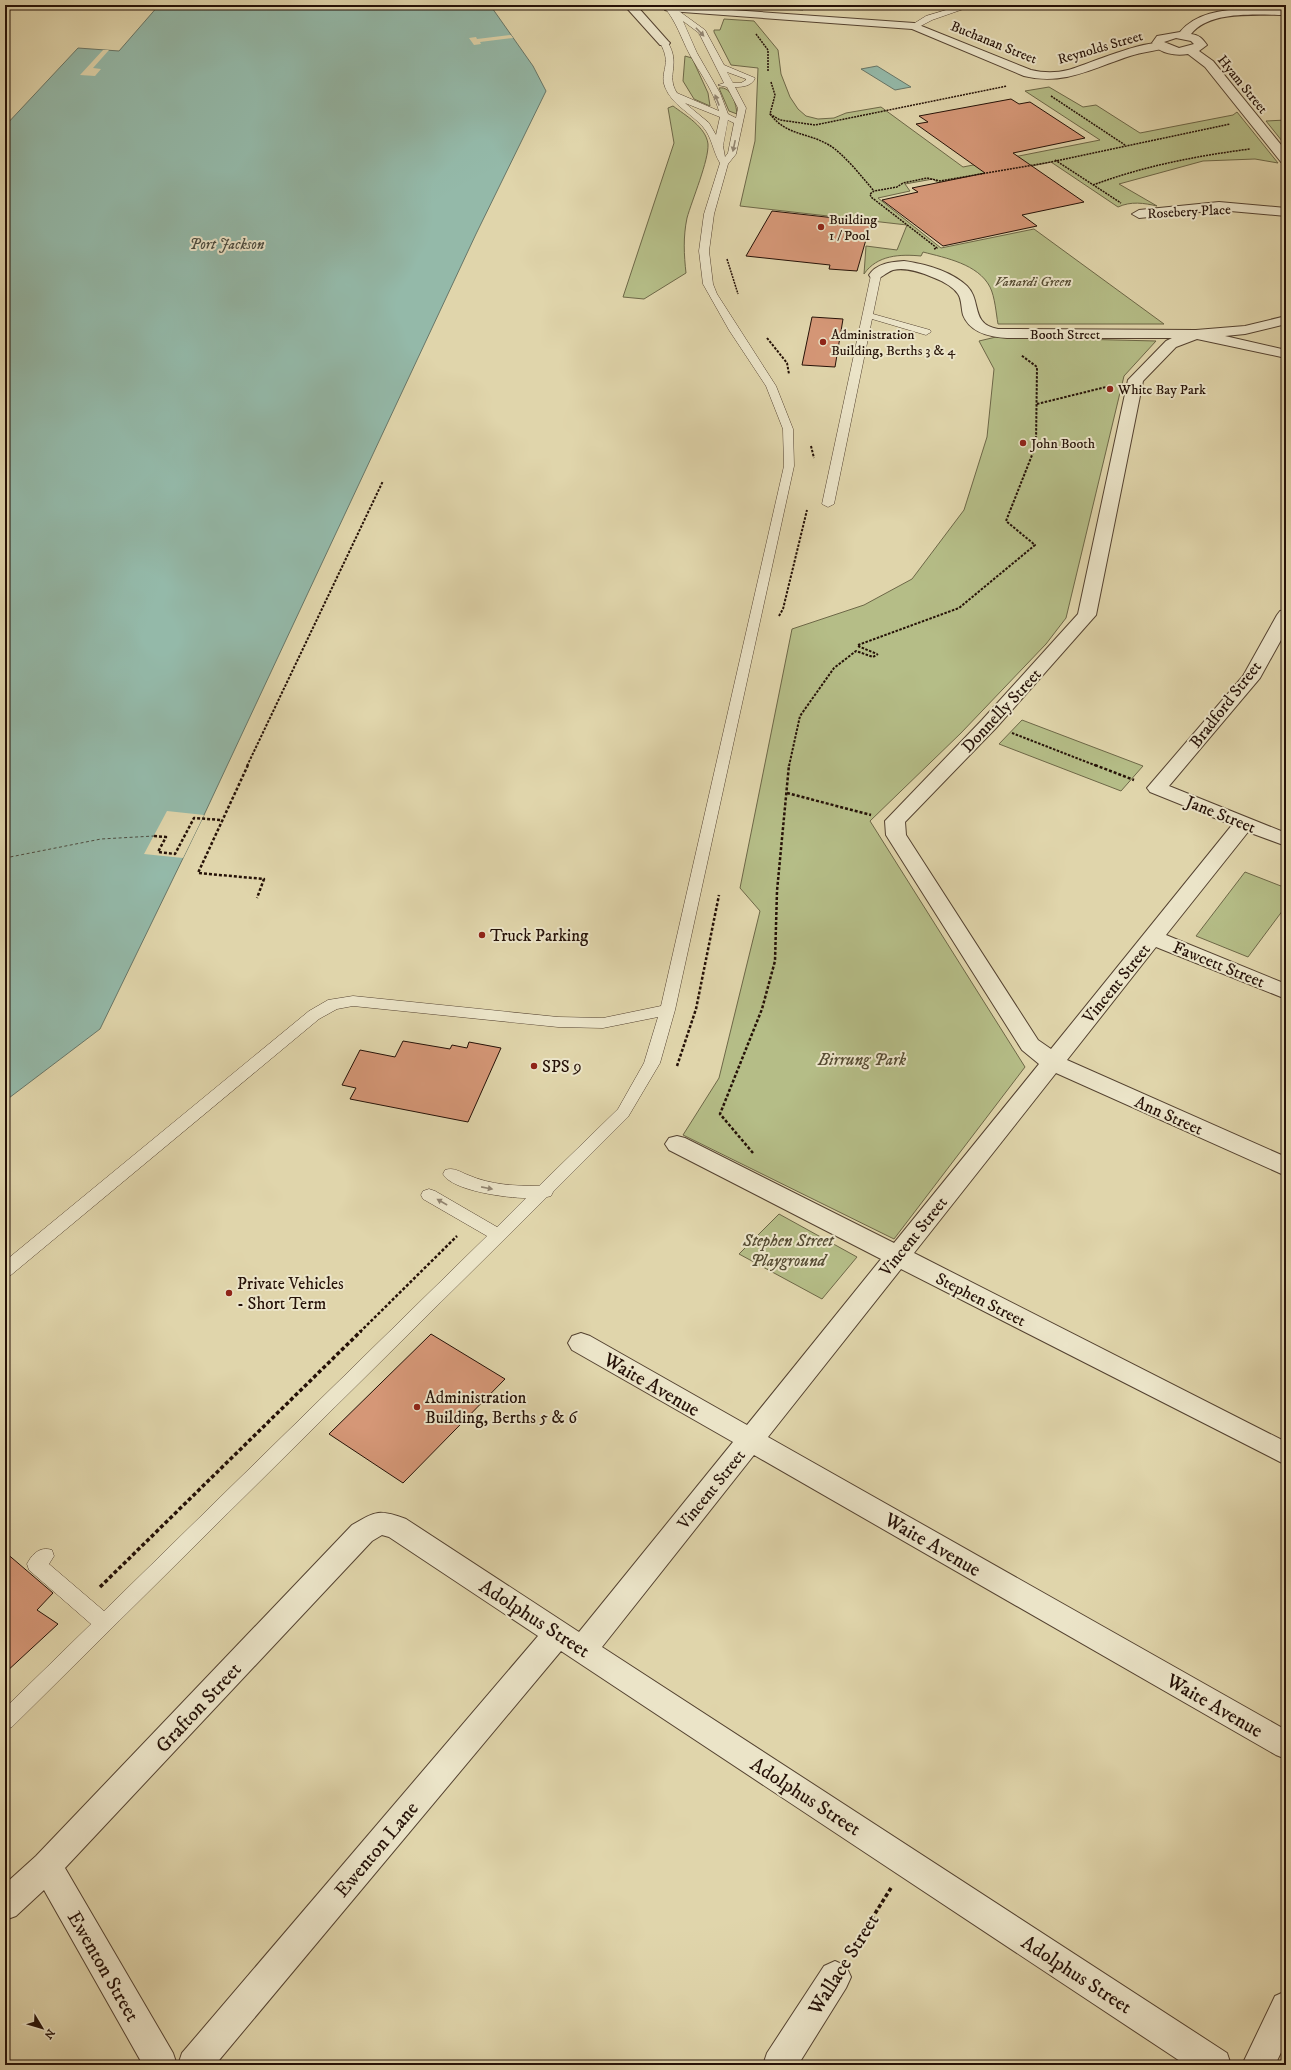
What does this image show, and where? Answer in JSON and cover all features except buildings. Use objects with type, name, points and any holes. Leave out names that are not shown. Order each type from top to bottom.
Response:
[{"type":"street","points":[[630,5],[664,43]]},
{"type":"street","points":[[1223,5],[1240,9],[1286,12]]},
{"type":"street","name":"Buchanan Street","points":[[668,6],[914,26],[1028,73],[1046,77]]},
{"type":"street","points":[[1183,36],[1186,29],[1207,18],[1240,9]]},
{"type":"street","points":[[1170,36],[1195,38],[1200,43],[1199,47],[1190,50],[1176,50],[1162,46],[1158,43],[1161,38],[1170,36]]},
{"type":"street","name":"Reynolds Street","points":[[1046,77],[1073,71],[1138,50],[1162,46]]},
{"type":"street","name":"Hyam Street","points":[[1190,50],[1209,64],[1286,159]]},
{"type":"street","name":"Rosebery Place","points":[[1139,214],[1220,206],[1286,212]]},
{"type":"street","name":"Booth Street","points":[[876,275],[879,271],[894,265],[906,265],[933,272],[948,279],[964,292],[974,322],[991,332],[1015,334],[1196,334],[1286,354]]},
{"type":"street","points":[[1136,380],[1171,344],[1196,334],[1245,330],[1286,320]]},
{"type":"street","name":"Donnelly Street","points":[[895,821],[989,724],[1087,615],[1112,488],[1136,380]]},
{"type":"street","name":"Bradford Street","points":[[1157,788],[1251,678],[1286,616]]},
{"type":"street","name":"Jane Street","points":[[1157,788],[1286,840]]},
{"type":"street","points":[[895,821],[896,835],[1030,1045],[1052,1062]]},
{"type":"street","name":"Vincent Street","points":[[583,1649],[1244,823]]},
{"type":"street","name":"Fawcett Street","points":[[1152,937],[1286,992]]},
{"type":"street","name":"Ann Street","points":[[1052,1062],[1286,1167]]},
{"type":"street","name":"Stephen Street","points":[[677,1144],[1286,1454]]},
{"type":"street","name":"Waite Avenue","points":[[581,1343],[1286,1745]]},
{"type":"street","name":"Grafton Street","points":[[5,1905],[47,1866],[362,1532],[379,1523],[396,1527]]},
{"type":"street","name":"Adolphus Street","points":[[396,1527],[1215,2065]]},
{"type":"street","name":"Ewenton Lane","points":[[194,2065],[558,1633]]},
{"type":"street","name":"Ewenton Street","points":[[47,1866],[162,2065]]},
{"type":"street","name":"Wallace Street","points":[[779,2065],[835,1977]]},
{"type":"street","points":[[1258,2065],[1286,2007]]},
{"type":"lane","points":[[914,26],[929,18],[971,5]]},
{"type":"lane","points":[[668,6],[676,15],[686,51],[710,82],[724,116],[718,147]]},
{"type":"lane","points":[[5,1721],[624,1113],[652,1064],[668,1010],[789,466],[788,429],[771,386],[734,330],[712,294],[708,284],[704,252],[709,214],[724,163],[732,154],[742,108],[702,32],[668,6]]},
{"type":"lane","points":[[664,43],[686,51]]},
{"type":"lane","points":[[664,43],[671,57],[671,69],[668,83],[674,95],[707,126],[718,147],[720,158],[724,163]]},
{"type":"lane","points":[[710,82],[730,86],[745,84],[750,81],[751,78],[721,67]]},
{"type":"lane","points":[[674,95],[739,122]]},
{"type":"lane","points":[[828,504],[876,275]]},
{"type":"lane","points":[[867,315],[926,332]]},
{"type":"lane","points":[[5,1270],[314,1014],[333,1004],[353,1001],[558,1022],[603,1023],[668,1010]]},
{"type":"lane","points":[[451,1174],[472,1185],[512,1193],[545,1192]]},
{"type":"lane","points":[[429,1195],[500,1236]]},
{"type":"lane","points":[[45,1556],[36,1564],[105,1624]]},
{"type":"path","points":[[752,30],[768,50],[768,74]]},
{"type":"path","points":[[770,114],[780,120],[792,123],[816,124],[837,122],[998,90],[1019,82],[1028,73]]},
{"type":"path","points":[[770,79],[775,95],[770,114]]},
{"type":"path","points":[[1050,95],[1126,145]]},
{"type":"path","points":[[770,114],[777,123],[789,131],[829,145],[860,174],[874,191]]},
{"type":"path","points":[[939,253],[933,249],[937,248],[871,197],[870,194],[874,191],[897,187],[903,183],[927,178],[940,181],[1052,162],[1054,160],[1126,145],[1254,121]]},
{"type":"path","points":[[1093,185],[1110,178],[1202,154],[1254,148]]},
{"type":"path","points":[[1054,160],[1139,214]]},
{"type":"path","points":[[726,258],[730,264],[735,288],[741,300]]},
{"type":"path","points":[[755,1155],[720,1114],[762,1009],[775,961],[777,891],[786,793],[790,758],[800,716],[834,668],[856,651],[873,657],[878,654],[858,645],[959,608],[1034,545],[1006,521],[1036,445],[1037,367],[991,332]]},
{"type":"path","points":[[763,334],[787,362],[790,375]]},
{"type":"path","points":[[1036,404],[1136,380]]},
{"type":"path","points":[[810,442],[815,461]]},
{"type":"path","points":[[257,898],[264,879],[198,873],[221,820],[383,481]]},
{"type":"path","points":[[775,622],[783,609],[808,507]]},
{"type":"path","points":[[989,724],[1157,788]]},
{"type":"path","points":[[786,793],[895,821]]},
{"type":"path","points":[[154,836],[166,837],[158,852],[175,854],[194,818],[221,820]]},
{"type":"path","points":[[652,1064],[678,1066],[696,1009],[719,892]]},
{"type":"path","points":[[82,1605],[473,1220]]},
{"type":"path","name":"Wallace Street","points":[[835,1977],[908,1862]]},
{"type":"green space","points":[[729,5],[805,5],[803,10]]},
{"type":"green space","name":"Vanardi Green","points":[[724,19],[754,21],[778,50],[781,74],[790,97],[798,109],[806,116],[818,119],[834,118],[846,113],[881,107],[963,167],[1100,140],[1025,91],[1049,87],[1083,107],[1096,105],[1140,133],[1233,115],[1237,112],[1278,163],[1255,159],[1203,161],[1119,184],[1157,206],[1138,203],[1118,207],[1051,162],[941,185],[933,179],[905,184],[910,191],[878,198],[941,248],[1034,229],[1164,324],[998,324],[990,287],[985,279],[978,273],[961,263],[923,252],[921,256],[905,255],[882,259],[869,268],[864,274],[866,246],[897,250],[907,225],[740,206],[755,141],[758,68],[731,65],[714,32],[714,30],[720,30]]},
{"type":"green space","points":[[685,56],[692,58],[708,93],[710,106],[694,99],[683,81]]},
{"type":"green space","points":[[719,88],[723,88],[730,93],[736,105],[737,114],[729,111]]},
{"type":"green space","points":[[673,106],[689,117],[699,127],[708,144],[706,160],[687,218],[684,246],[686,273],[644,299],[623,297],[674,143],[668,108]]},
{"type":"green space","points":[[1286,120],[1286,146],[1266,121]]},
{"type":"green space","name":"Birrung Park","points":[[996,337],[1156,341],[1124,376],[1066,618],[1046,644],[961,733],[870,821],[1025,1067],[894,1239],[683,1135],[719,1078],[760,911],[740,888],[792,629],[864,605],[912,579],[964,510],[987,437],[994,369],[979,341]]},
{"type":"green space","points":[[1022,720],[1143,766],[1121,791],[999,744]]},
{"type":"green space","points":[[1245,872],[1286,888],[1286,906],[1248,957],[1196,936]]},
{"type":"green space","name":"Stephen Street Playground","points":[[779,1214],[857,1257],[822,1299],[739,1254]]},
{"type":"water","name":"Port Jackson","points":[[159,5],[490,5],[533,66],[546,91],[476,234],[204,815],[100,1029],[5,1101],[5,126],[78,48],[119,51]]},
{"type":"water","points":[[877,66],[911,87],[895,90],[861,69]]},
{"type":"pier","points":[[511,35],[513,38],[480,42],[481,44],[474,45],[469,38],[476,37],[477,39]]},
{"type":"pier","points":[[103,50],[109,50],[93,68],[101,69],[95,76],[80,75]]},
{"type":"pier","points":[[167,811],[204,815],[183,858],[144,854]]},
{"type":"ferry route","points":[[5,858],[101,839],[154,836]]},
{"type":"place","name":"Building 1 / Pool","points":[[821,227]]},
{"type":"place","name":"Administration Building, Berths 3 & 4","points":[[823,342]]},
{"type":"place","name":"White Bay Park","points":[[1110,389]]},
{"type":"place","name":"John Booth","points":[[1023,443]]},
{"type":"place","name":"Truck Parking","points":[[482,935]]},
{"type":"place","name":"SPS 9","points":[[534,1066]]},
{"type":"place","name":"Private Vehicles - Short Term","points":[[229,1293]]},
{"type":"place","name":"Administration Building, Berths 5 & 6","points":[[417,1407]]}]
